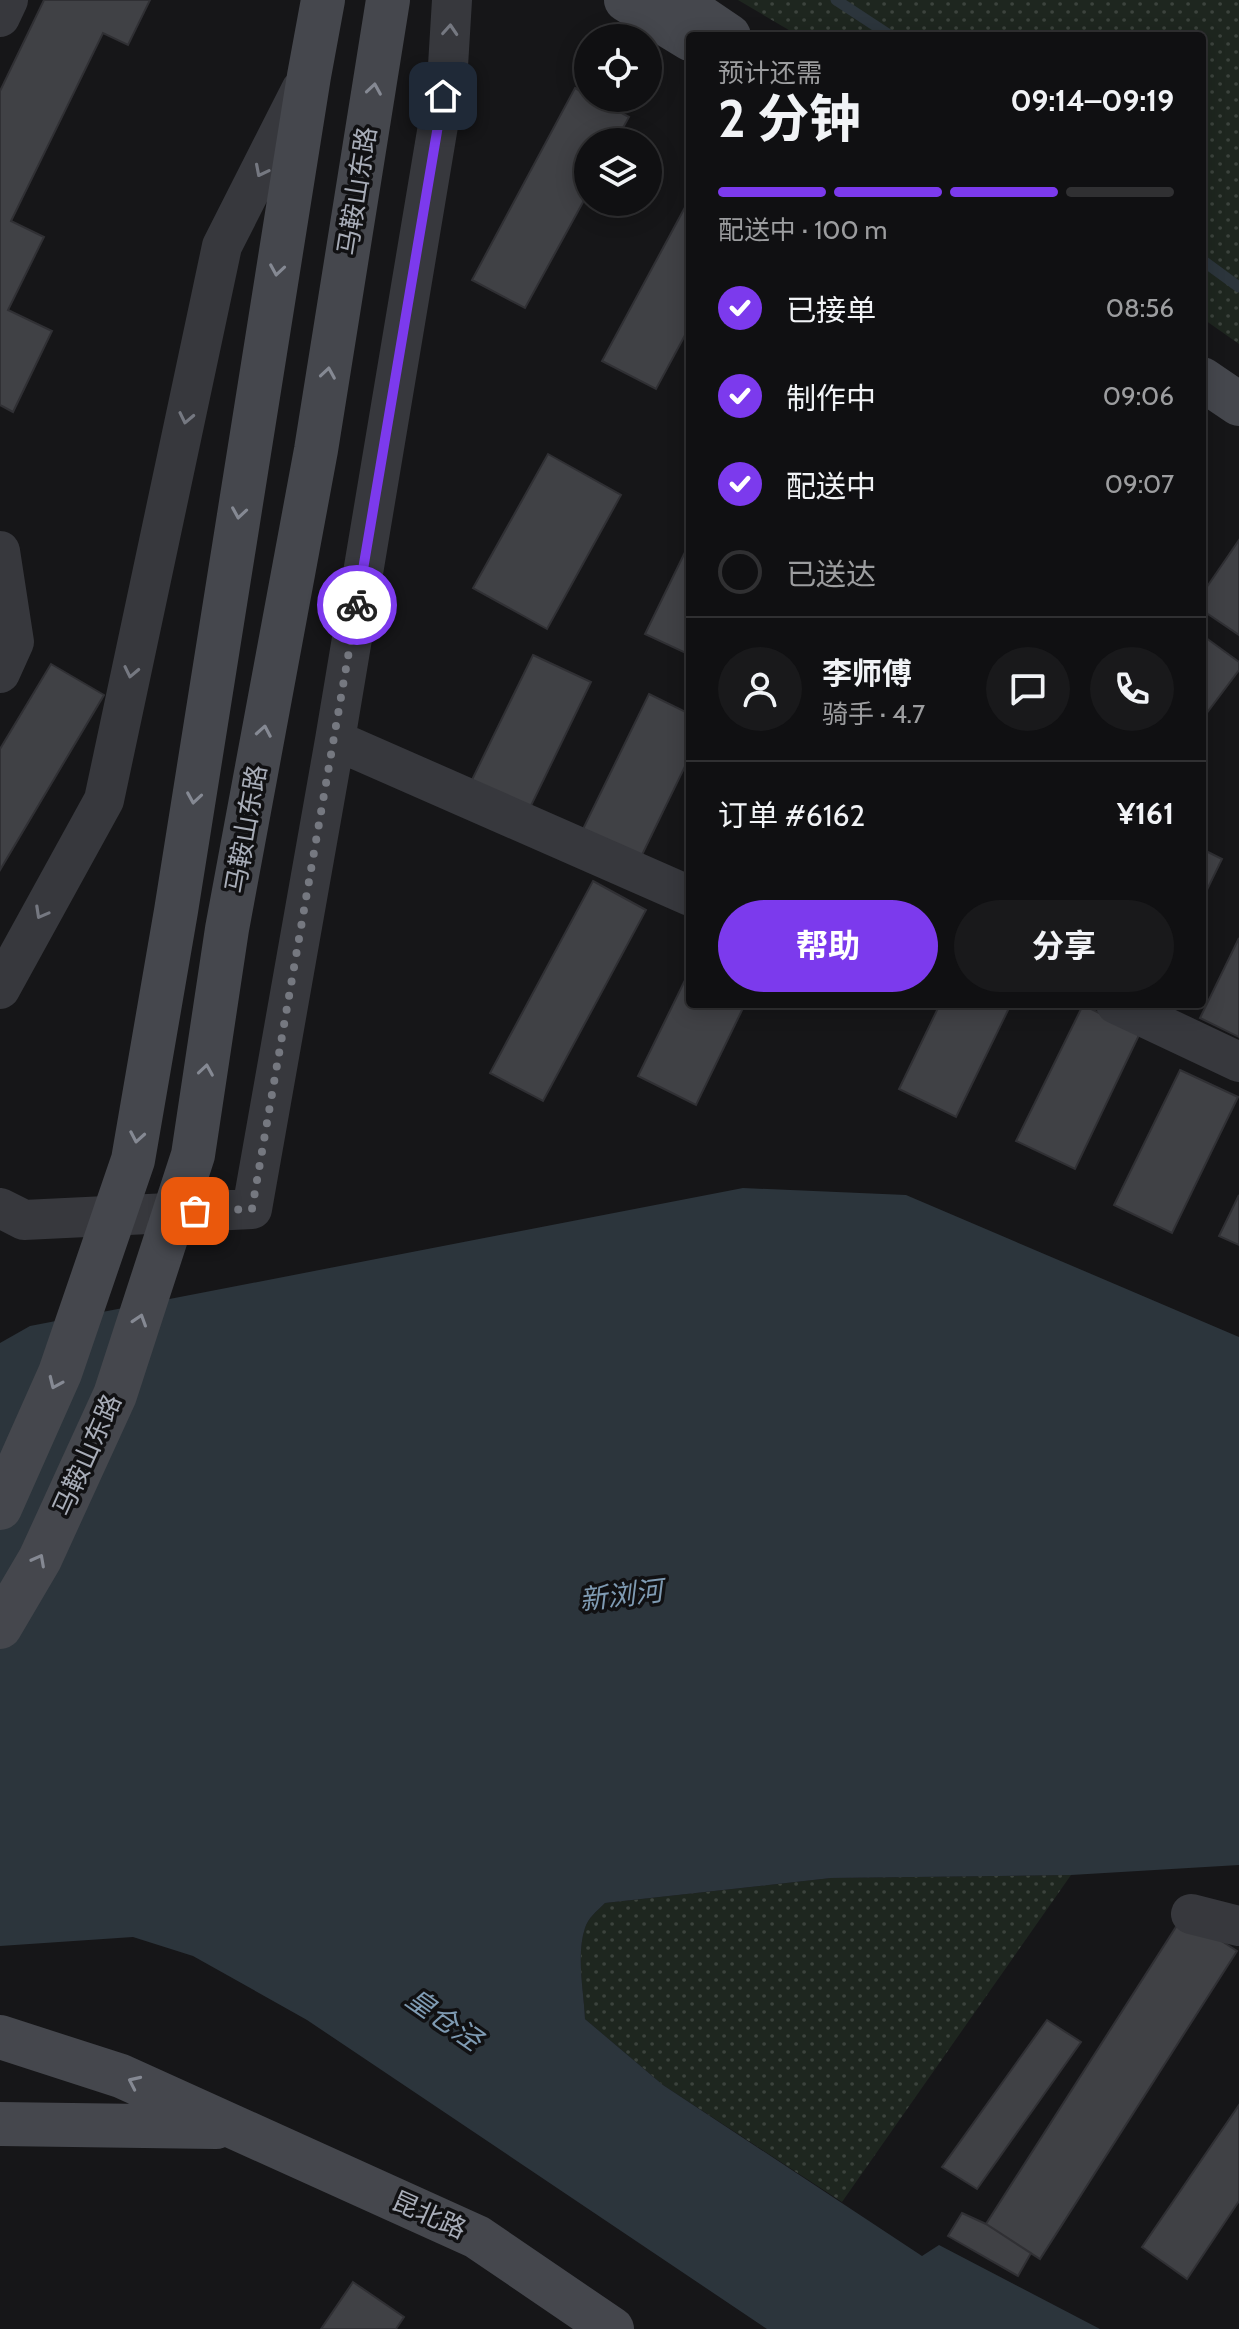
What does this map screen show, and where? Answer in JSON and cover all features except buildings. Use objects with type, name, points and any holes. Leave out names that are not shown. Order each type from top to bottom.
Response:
[{"type":"main road","points":[[0,1508],[60,1373],[133,1160],[323,0]]},
{"type":"main road","name":"马鞍山东路","points":[[0,1627],[40,1559],[115,1395],[193,1155],[227,929],[316,450],[388,0]]},
{"type":"main road","points":[[626,0],[686,37]]},
{"type":"main road","points":[[676,0],[723,32]]},
{"type":"main road","points":[[1206,359],[1239,381]]},
{"type":"main road","points":[[1206,382],[1239,404]]},
{"type":"main road","name":"昆北路","points":[[0,2037],[121,2076],[477,2237],[612,2329]]},
{"type":"main road","points":[[0,2124],[230,2127]]},
{"type":"street","points":[[0,17],[8,0]]},
{"type":"street","points":[[0,1208],[24,1220],[252,1209],[335,740],[448,66],[452,0]]},
{"type":"street","points":[[0,989],[104,800],[222,246],[309,76]]},
{"type":"street","points":[[0,551],[14,642],[0,673]]},
{"type":"street","points":[[335,740],[686,894]]},
{"type":"street","points":[[1124,1008],[1239,1062]]},
{"type":"street","points":[[1191,1914],[1239,1926]]},
{"type":"shaded area","points":[[738,0],[1239,0],[1239,344],[1206,321],[1206,32],[792,32]]},
{"type":"shaded area","points":[[1071,1875],[842,2202],[663,2085],[585,2019],[582,1939],[588,1921],[605,1903],[831,1878]]},
{"type":"water","points":[[743,1188],[906,1195],[1239,1337],[1239,1865],[1071,1875],[831,1878],[605,1903],[588,1921],[582,1939],[585,2019],[663,2085],[922,2256],[939,2245],[1100,2329],[767,2329],[307,2020],[193,1956],[133,1937],[0,1946],[0,1343],[30,1326]]},
{"type":"waterway","points":[[836,0],[885,32]]},
{"type":"waterway","points":[[1206,263],[1239,287]]},
{"type":"way so far","points":[[195,1211],[252,1209],[357,605]]},
{"type":"route","points":[[357,605],[443,96]]},
{"type":"water label","name":"新浏河","points":[[621,1595]]},
{"type":"water label","name":"皇仓泾","points":[[444,2019]]}]
